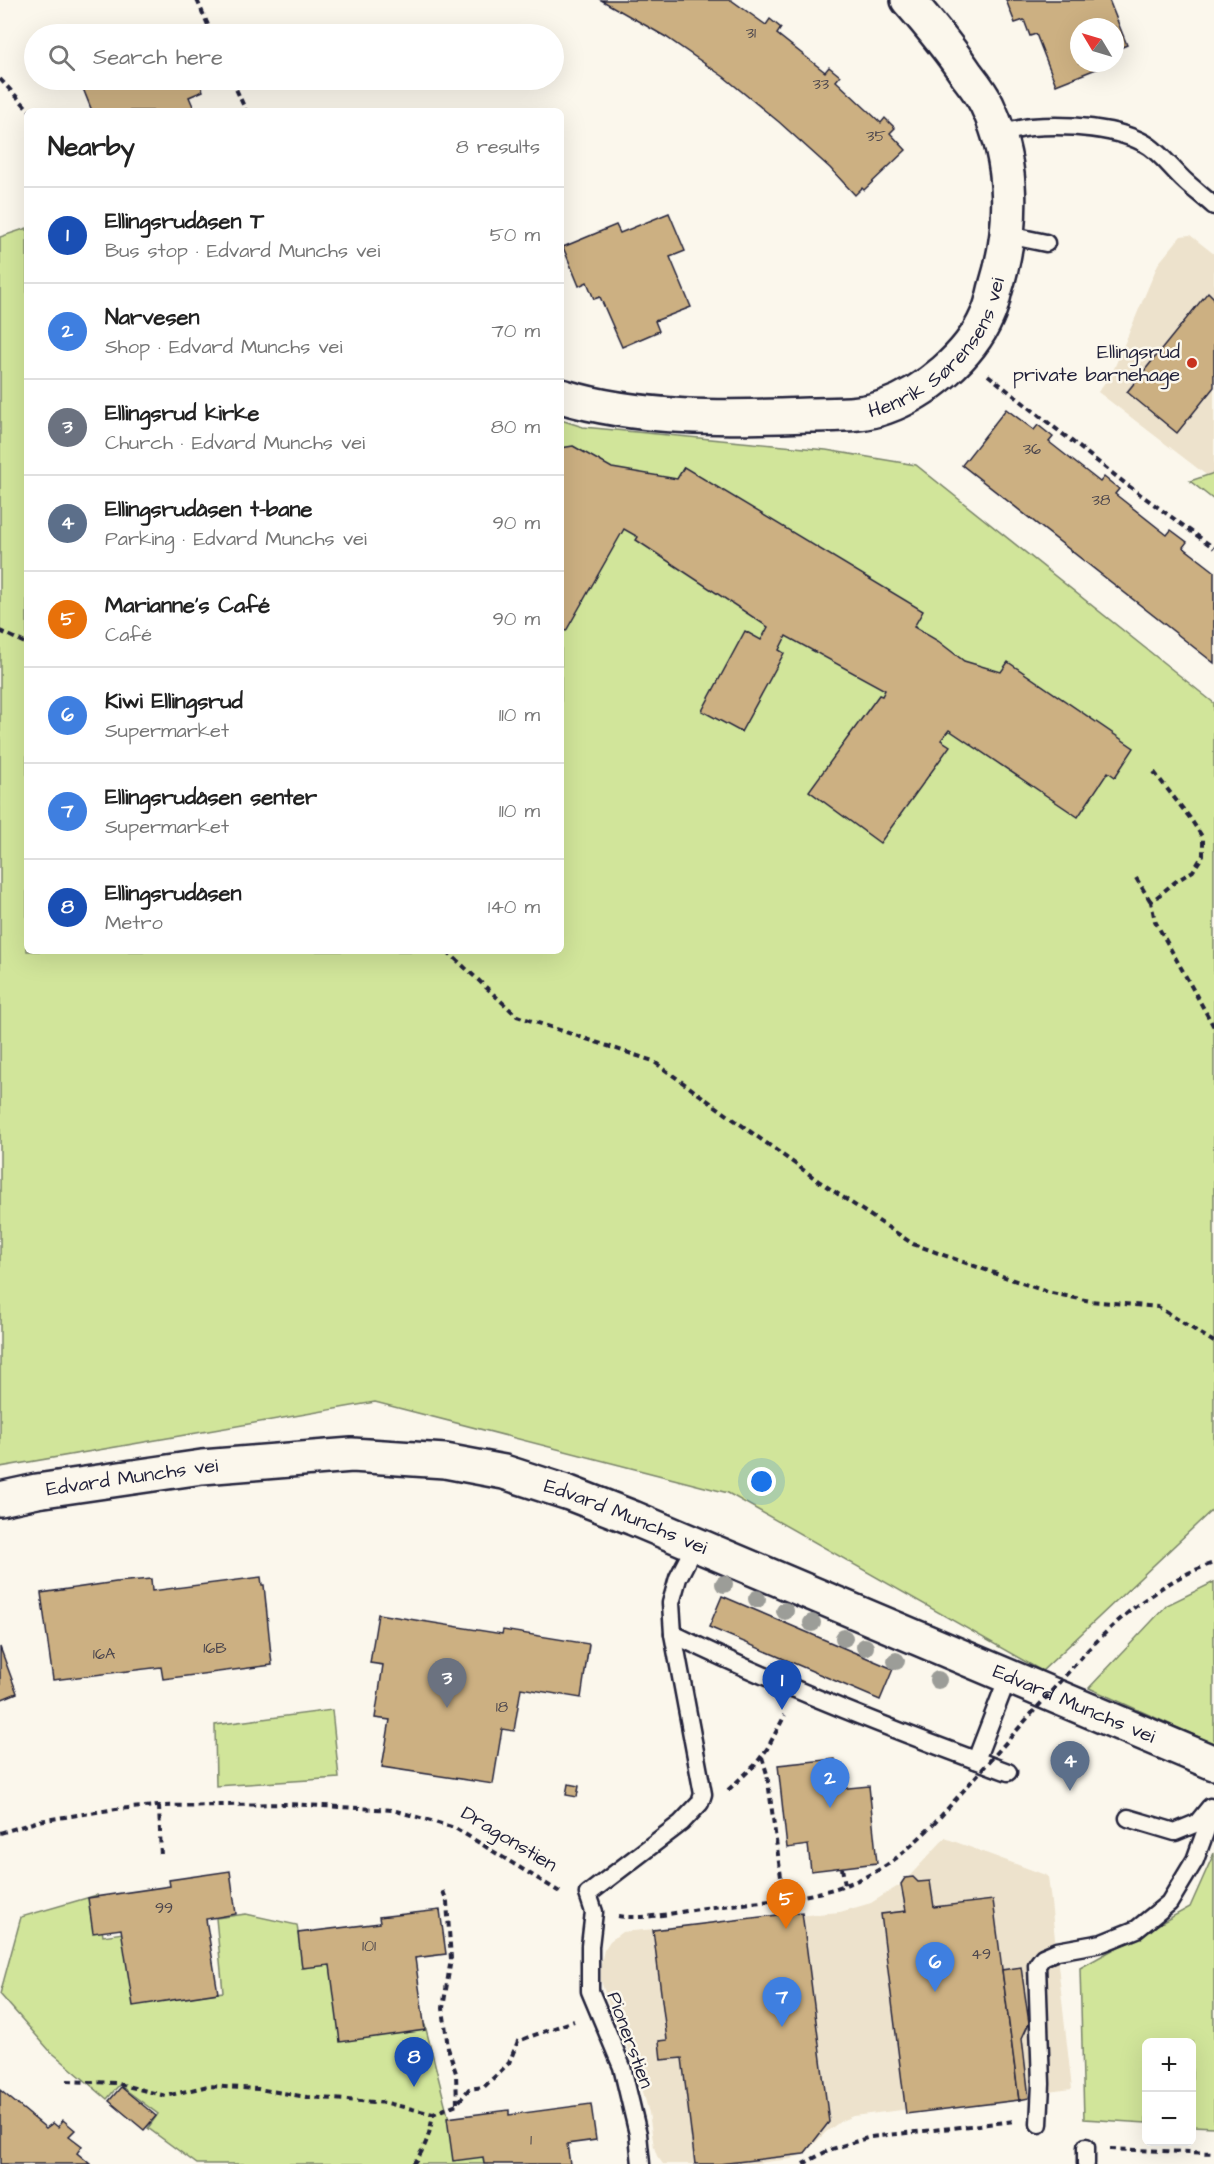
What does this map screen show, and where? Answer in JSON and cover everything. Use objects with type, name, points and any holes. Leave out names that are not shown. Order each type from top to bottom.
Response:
[{"type":"street","name":"Henrik Sørensens vei","points":[[564,397],[621,409],[684,415],[747,417],[853,413],[884,408],[901,399],[947,370],[961,355],[972,342],[987,316],[1000,275],[1008,235],[1010,194],[1005,156],[986,103],[942,39],[908,0]]},
{"type":"street","name":"Edvard Munchs vei","points":[[0,1499],[37,1491],[202,1467],[352,1455],[445,1461],[504,1472],[569,1492],[1214,1763]]},
{"type":"lane","points":[[999,134],[1030,127],[1080,128],[1112,131],[1131,137],[1148,145],[1214,206]]},
{"type":"lane","points":[[1008,235],[1046,243]]},
{"type":"lane","points":[[588,1894],[681,1823],[702,1800],[703,1794],[673,1634],[671,1603],[678,1578],[695,1545]]},
{"type":"lane","points":[[673,1634],[733,1663],[854,1714],[1008,1772]]},
{"type":"lane","points":[[976,1760],[1008,1677]]},
{"type":"lane","points":[[1128,1818],[1175,1832],[1197,1823],[1214,1802]]},
{"type":"lane","points":[[1039,2124],[1041,2084],[1037,1965],[1042,1957],[1057,1951],[1102,1943],[1137,1929],[1169,1903],[1195,1860],[1214,1808]]},
{"type":"lane","name":"Pionerstien","points":[[588,1894],[594,1912],[590,1946],[590,1991],[622,2067],[638,2134],[641,2164]]},
{"type":"path","points":[[197,0],[208,24]]},
{"type":"path","points":[[0,78],[27,108]]},
{"type":"path","points":[[237,90],[245,108]]},
{"type":"path","points":[[961,355],[1126,484],[1214,548]]},
{"type":"path","points":[[0,631],[24,643]]},
{"type":"path","points":[[1151,902],[1175,882],[1193,871],[1203,855],[1203,838],[1154,772]]},
{"type":"path","points":[[1137,878],[1151,902],[1155,921],[1214,1027]]},
{"type":"path","points":[[450,954],[518,1016],[653,1061],[820,1182],[913,1244],[1047,1292],[1090,1301],[1158,1307],[1214,1342]]},
{"type":"path","points":[[594,1912],[626,1917],[784,1899],[823,1892],[872,1873],[894,1860],[933,1825],[1087,1651],[1131,1610],[1160,1589],[1196,1569],[1214,1563]]},
{"type":"path","points":[[702,1800],[728,1790],[755,1766],[785,1715]]},
{"type":"path","points":[[762,1756],[771,1794],[784,1899]]},
{"type":"path","name":"Dragonstien","points":[[0,1833],[39,1821],[116,1809],[159,1806],[288,1804],[393,1810],[454,1828],[555,1891],[567,1896],[588,1894]]},
{"type":"path","points":[[159,1806],[161,1857]]},
{"type":"path","points":[[842,1868],[845,1885]]},
{"type":"path","points":[[443,1891],[447,1902],[452,1959],[443,2008],[448,2048],[456,2073],[457,2104]]},
{"type":"path","points":[[67,2081],[115,2083],[166,2096],[208,2086],[258,2089],[307,2097],[387,2103],[434,2114],[457,2104],[469,2090],[484,2087],[509,2063],[518,2041],[598,2013]]},
{"type":"path","points":[[413,2164],[423,2152],[434,2114]]},
{"type":"path","points":[[803,2164],[829,2150],[870,2138],[1009,2121],[1039,2124]]},
{"type":"path","points":[[1086,2156],[1123,2151],[1214,2153]]},
{"type":"shaded area","points":[[1190,235],[1214,254],[1214,481],[1098,392],[1113,371],[1158,264],[1181,236]]},
{"type":"shaded area","points":[[945,1838],[1048,1876],[1072,2089],[853,2116],[841,2121],[826,2132],[805,2153],[791,2159],[749,2164],[663,2164],[654,2147],[649,2113],[636,2067],[601,1981],[601,1963],[604,1950],[610,1941],[622,1932],[840,1912],[871,1903],[903,1883]]},
{"type":"green space","points":[[24,229],[24,954],[564,954],[564,421],[583,427],[826,450],[916,465],[1214,703],[1214,1508],[1042,1671],[728,1493],[375,1402],[0,1467],[0,237]]},
{"type":"green space","points":[[1214,473],[1214,500],[1190,481]]},
{"type":"green space","points":[[1214,1582],[1214,1744],[1089,1688],[1167,1605]]},
{"type":"green space","points":[[332,1710],[339,1778],[216,1786],[215,1725]]},
{"type":"green space","points":[[1214,1853],[1214,2127],[1196,2126],[1196,2038],[1142,2038],[1142,2123],[1084,2119],[1080,1968],[1190,1907]]},
{"type":"green space","points":[[97,1895],[103,1936],[130,1932],[141,2004],[223,1992],[216,1918],[246,1914],[297,1925],[303,1968],[330,1964],[341,2038],[425,2025],[459,2159],[486,2154],[488,2164],[197,2164],[148,2128],[158,2114],[119,2085],[107,2099],[49,2050],[0,1994],[21,1917]]},
{"type":"building","points":[[601,0],[731,0],[766,25],[770,19],[781,28],[777,34],[825,72],[829,67],[840,76],[836,81],[881,123],[885,118],[895,128],[890,133],[906,150],[864,190],[862,188],[855,195],[830,168],[779,122],[724,77],[666,37]]},
{"type":"building","points":[[1006,0],[1109,0],[1116,18],[1070,18],[1070,72],[1088,72],[1056,85],[1036,34],[1030,36],[1024,20],[1015,23]]},
{"type":"building","points":[[84,90],[203,91],[189,97],[194,108],[91,108]]},
{"type":"building","points":[[669,213],[685,251],[670,257],[691,307],[655,321],[659,331],[622,347],[600,297],[594,299],[587,282],[579,286],[564,249],[564,247],[616,225],[620,233]]},
{"type":"building","points":[[1208,292],[1214,298],[1214,387],[1177,433],[1127,392]]},
{"type":"building","points":[[1006,409],[1034,430],[1038,425],[1053,437],[1049,442],[1100,482],[1104,477],[1119,489],[1115,494],[1167,535],[1171,530],[1187,542],[1183,547],[1214,571],[1214,663],[962,465]]},
{"type":"building","points":[[573,446],[612,468],[677,479],[684,467],[923,611],[914,627],[938,641],[964,661],[1001,672],[1008,662],[1134,748],[1115,777],[1108,772],[1078,817],[949,730],[941,740],[950,746],[880,843],[809,791],[885,690],[786,636],[779,650],[784,653],[741,732],[702,711],[745,631],[761,640],[768,627],[636,540],[638,537],[624,529],[566,631],[564,630],[564,448]]},
{"type":"building","points":[[261,1577],[262,1585],[264,1585],[272,1665],[163,1679],[161,1667],[53,1680],[41,1593],[151,1579],[152,1591]]},
{"type":"building","points":[[722,1596],[893,1669],[880,1700],[709,1627]]},
{"type":"building","points":[[378,1614],[502,1634],[503,1630],[589,1644],[581,1698],[521,1688],[514,1731],[502,1729],[493,1784],[382,1767],[390,1720],[375,1718],[383,1665],[370,1663]]},
{"type":"building","points":[[0,1647],[17,1693],[0,1700]]},
{"type":"building","points":[[835,1759],[838,1789],[869,1786],[877,1863],[811,1871],[808,1845],[787,1848],[778,1765]]},
{"type":"building","points":[[568,1784],[579,1786],[577,1797],[566,1795]]},
{"type":"building","points":[[230,1871],[236,1914],[206,1919],[218,1993],[133,2006],[121,1929],[93,1933],[88,1898],[170,1886],[169,1880]]},
{"type":"building","points":[[913,1877],[918,1882],[930,1881],[934,1907],[993,1900],[1019,2100],[906,2114],[881,1914],[906,1911],[901,1884],[905,1878]]},
{"type":"building","points":[[440,1910],[446,1954],[415,1958],[425,2030],[340,2042],[330,1965],[302,1968],[298,1933],[380,1923],[379,1917]]},
{"type":"building","points":[[802,1912],[829,2122],[804,2154],[719,2164],[695,2164],[682,2058],[661,2060],[659,2041],[667,2040],[653,1930]]},
{"type":"building","points":[[1021,1967],[1029,2023],[1022,2038],[1029,2098],[1019,2100],[1002,1970]]},
{"type":"building","points":[[121,2087],[156,2116],[144,2130],[109,2101]]},
{"type":"building","points":[[0,2090],[46,2128],[53,2123],[58,2127],[63,2120],[75,2130],[69,2136],[82,2146],[77,2153],[90,2164],[0,2164]]},
{"type":"building","points":[[591,2104],[596,2140],[567,2144],[570,2164],[484,2164],[483,2157],[453,2161],[447,2118],[509,2110],[509,2115]]},
{"type":"place","name":"Ellingsrud private barnehage","points":[[1192,363]]},
{"type":"place","name":"Ellingsrud kirke","points":[[447,1708]]},
{"type":"place","name":"Ellingsrudåsen T","points":[[782,1710]]},
{"type":"place","name":"Ellingsrudåsen t-bane","points":[[1070,1791]]},
{"type":"place","name":"Narvesen","points":[[830,1808]]},
{"type":"place","name":"Marianne's Café","points":[[786,1929]]},
{"type":"place","name":"Kiwi Ellingsrud","points":[[935,1992]]},
{"type":"place","name":"Ellingsrudåsen senter","points":[[782,2027]]},
{"type":"place","name":"Ellingsrudåsen","points":[[414,2087]]}]
